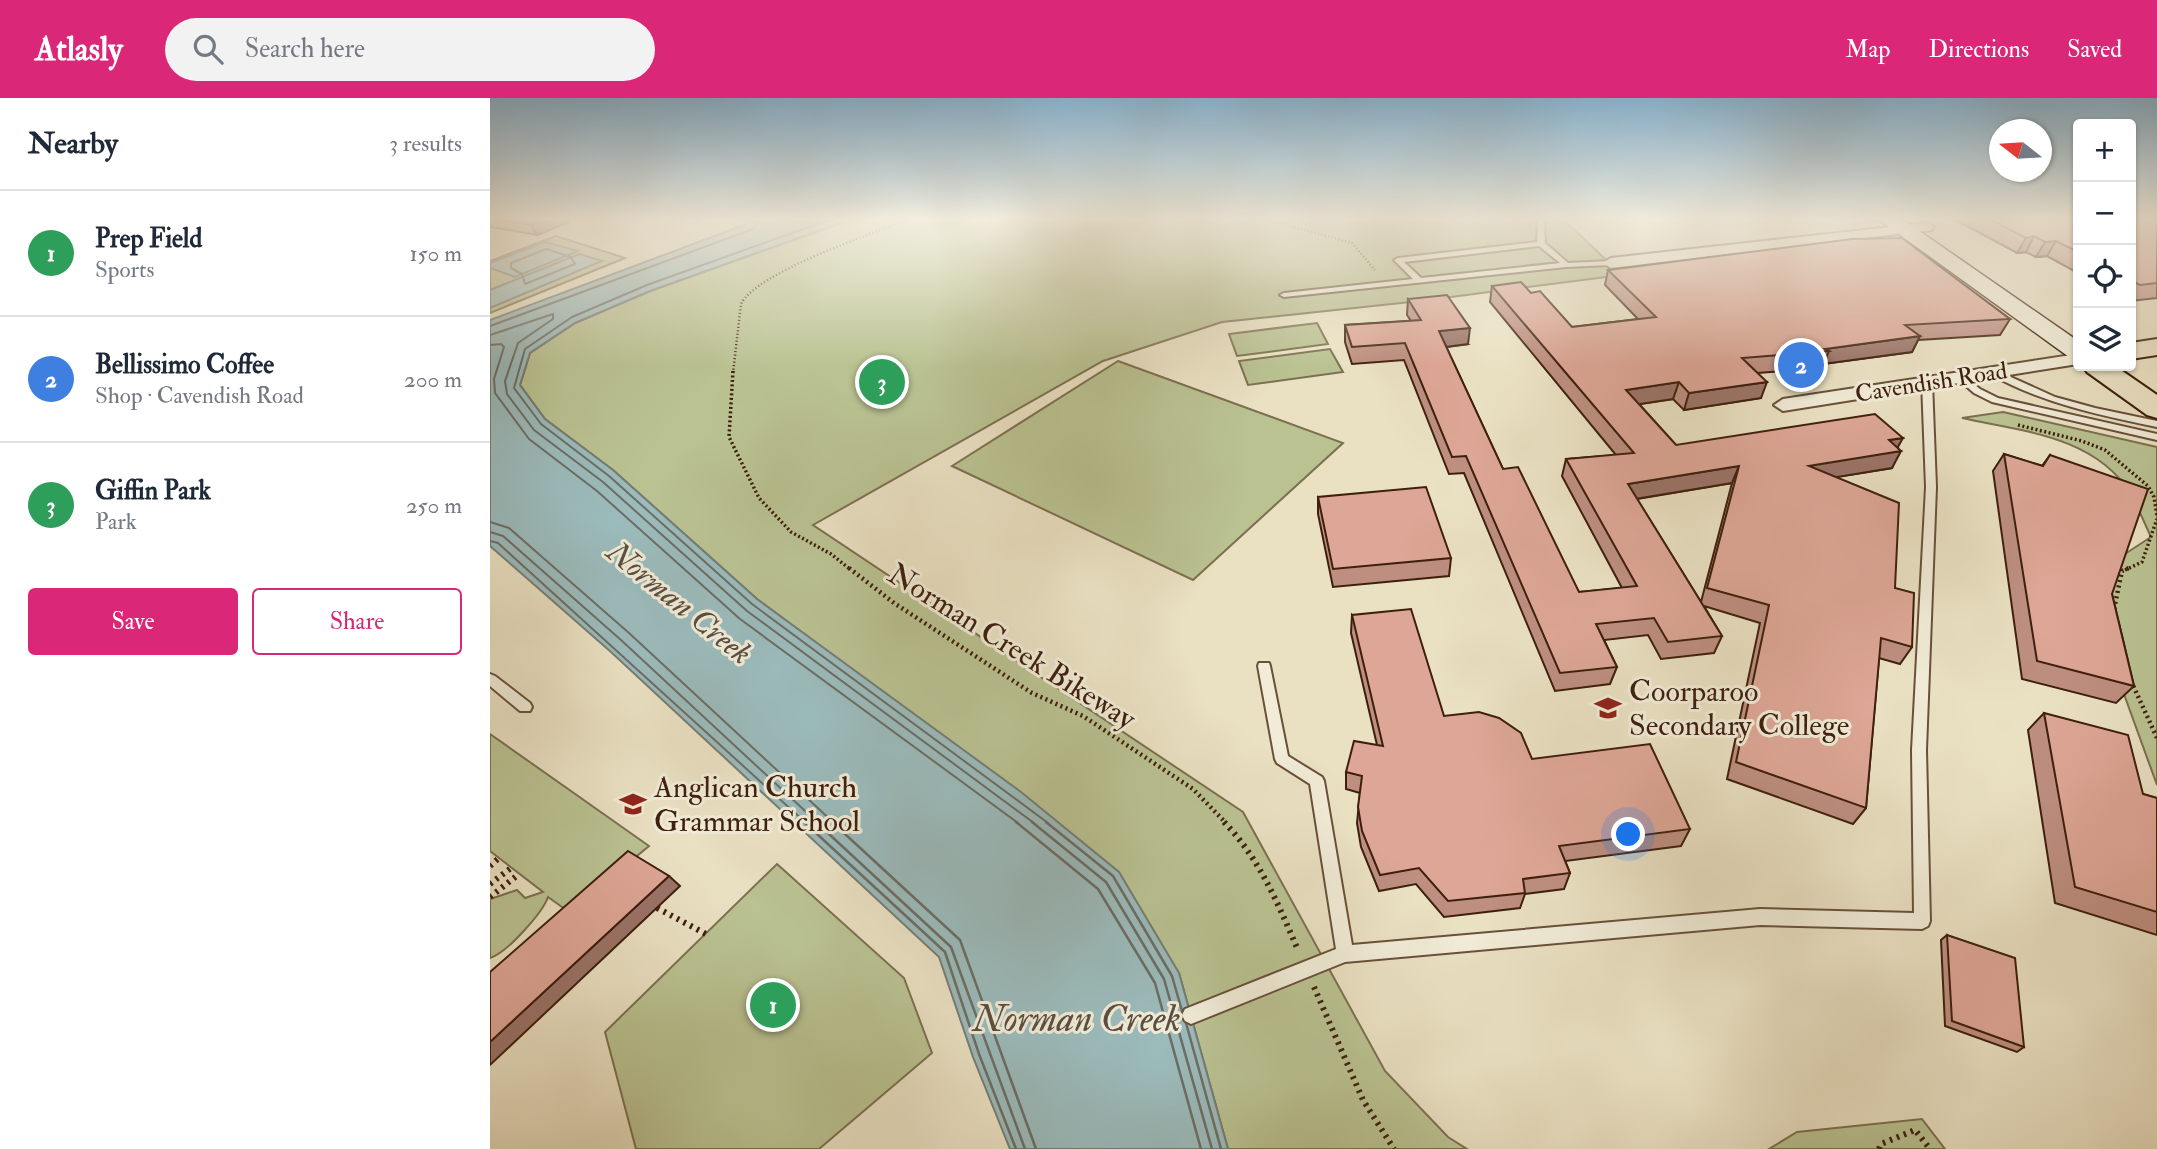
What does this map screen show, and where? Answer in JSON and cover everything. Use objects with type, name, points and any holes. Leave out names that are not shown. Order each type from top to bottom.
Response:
[{"type":"main road","points":[[1966,268],[2073,348]]},
{"type":"main road","points":[[1978,268],[2073,328]]},
{"type":"main road","points":[[2136,350],[2157,347]]},
{"type":"main road","points":[[2104,371],[2157,408]]},
{"type":"main road","points":[[2136,371],[2157,385]]},
{"type":"street","name":"Cavendish Road","points":[[1783,405],[2073,360]]},
{"type":"lane","points":[[1406,268],[1418,280]]},
{"type":"lane","points":[[1284,295],[1536,268]]},
{"type":"lane","points":[[1993,372],[2042,397],[2157,424]]},
{"type":"lane","points":[[1961,377],[1990,398],[2157,438]]},
{"type":"lane","points":[[1191,1015],[1345,954],[1760,917],[1922,921],[1919,750],[1931,486],[1927,382]]},
{"type":"lane","points":[[1264,666],[1282,759],[1317,780],[1345,954]]},
{"type":"lane","points":[[490,679],[525,707]]},
{"type":"path","name":"Norman Creek Bikeway","points":[[791,268],[774,275],[746,294],[741,304],[734,358],[729,437],[759,498],[791,532],[831,554],[894,603],[1032,693],[1083,716],[1193,789],[1236,834],[1269,882],[1363,1100],[1394,1149]]},
{"type":"path","points":[[1990,398],[1985,403],[1988,414],[2000,420],[2082,440],[2105,450],[2148,486],[2154,497],[2157,517],[2142,562],[2122,571],[2114,603],[2115,617]]},
{"type":"path","points":[[2130,678],[2157,738]]},
{"type":"path","points":[[490,866],[499,858]]},
{"type":"path","points":[[490,884],[511,867]]},
{"type":"path","points":[[490,897],[519,874]]},
{"type":"path","points":[[657,908],[706,934]]},
{"type":"path","points":[[1879,1149],[1881,1144],[1915,1130],[1930,1149]]},
{"type":"green space","points":[[490,268],[600,268],[490,313]]},
{"type":"green space","points":[[714,268],[1615,268],[1622,275],[1420,301],[1222,322],[1103,361],[813,525],[1243,812],[1385,1071],[1448,1137],[1467,1149],[1228,1149],[1179,973],[875,687],[757,599],[613,470],[545,419],[520,385],[530,353],[575,323],[650,291]]},
{"type":"green space","points":[[1317,323],[1328,344],[1237,356],[1229,334]]},
{"type":"green space","points":[[1330,349],[1343,372],[1248,385],[1239,361]]},
{"type":"green space","points":[[1118,361],[1343,443],[1193,580],[952,466]]},
{"type":"green space","points":[[2003,412],[2157,447],[2157,785],[2101,631],[2108,565],[2151,537],[2130,493],[2115,474],[2097,459],[2077,448],[2032,432],[1962,418]]},
{"type":"green space","points":[[490,734],[649,846],[569,912],[548,897],[524,931],[506,948],[490,958],[490,899],[517,890],[525,898],[543,892],[490,851]]},
{"type":"green space","points":[[777,864],[904,978],[932,1053],[819,1149],[636,1149],[605,1032]]},
{"type":"green space","points":[[1922,1119],[1945,1149],[1769,1149],[1797,1132]]},
{"type":"water","points":[[490,268],[537,268],[515,277]]},
{"type":"water","points":[[544,268],[585,268],[490,308],[490,290]]},
{"type":"water","name":"Norman Creek","points":[[629,268],[714,268],[650,291],[575,323],[530,353],[520,385],[545,419],[613,470],[757,599],[1021,792],[1119,872],[1179,973],[1228,1149],[1010,1149],[973,1057],[939,957],[611,652],[490,546],[490,320]]},
{"type":"building","points":[[1942,268],[2010,319],[1905,325],[1920,336],[1825,349],[1829,351],[1742,358],[1767,382],[1689,393],[1679,382],[1626,390],[1676,445],[1875,414],[1903,438],[1889,440],[1901,451],[1809,466],[1899,503],[1895,588],[1914,593],[1912,647],[1881,638],[1866,808],[1736,762],[1769,605],[1707,588],[1739,466],[1628,484],[1722,636],[1668,642],[1654,618],[1596,624],[1617,667],[1560,673],[1466,456],[1452,457],[1405,343],[1352,347],[1345,325],[1421,320],[1408,299],[1447,295],[1470,328],[1439,331],[1503,469],[1518,467],[1579,592],[1637,586],[1566,459],[1634,453],[1492,286],[1521,282],[1531,293],[1540,291],[1572,327],[1656,317],[1608,270]]},
{"type":"building","points":[[2136,268],[2157,268],[2157,283],[2140,285],[2136,283]]},
{"type":"building","points":[[2004,454],[2043,466],[2050,455],[2148,489],[2112,594],[2134,686],[2037,661]]},
{"type":"building","points":[[1426,487],[1451,558],[1333,569],[1318,497]]},
{"type":"building","points":[[1411,609],[1444,716],[1479,712],[1499,718],[1521,733],[1532,759],[1650,744],[1690,829],[1559,846],[1570,873],[1523,879],[1525,893],[1448,901],[1419,868],[1380,875],[1362,831],[1358,807],[1362,776],[1346,772],[1354,741],[1383,746],[1352,615]]},
{"type":"building","points":[[2044,713],[2128,735],[2143,794],[2157,798],[2157,912],[2075,887]]},
{"type":"building","points":[[628,851],[669,876],[490,1042],[490,972]]},
{"type":"building","points":[[1947,935],[2015,958],[2024,1047],[1952,1021]]},
{"type":"place","name":"Bellissimo Coffee","points":[[1801,365]]},
{"type":"place","name":"Giffin Park","points":[[882,382]]},
{"type":"place","name":"Coorparoo Secondary College","points":[[1608,708]]},
{"type":"place","name":"Anglican Church Grammar School","points":[[633,804]]},
{"type":"place","name":"Prep Field","points":[[773,1005]]}]
